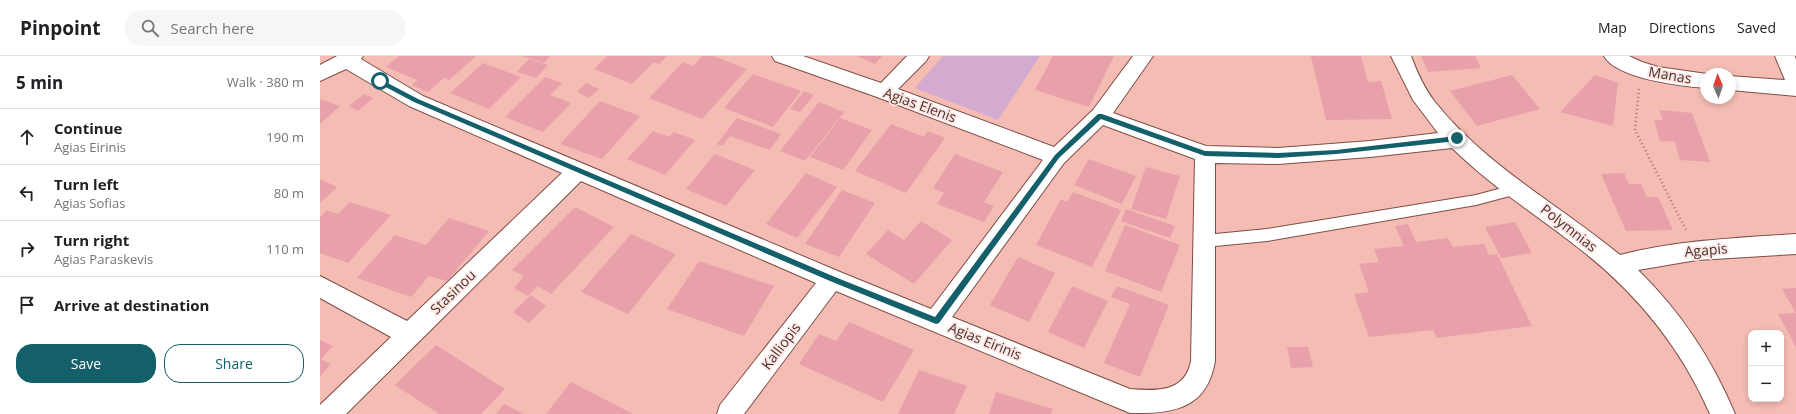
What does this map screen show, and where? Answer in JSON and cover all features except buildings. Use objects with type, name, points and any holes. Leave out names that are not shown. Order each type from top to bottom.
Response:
[{"type":"street","name":"Agias Elenis","points":[[782,56],[884,92],[1057,157]]},
{"type":"street","points":[[884,92],[919,56]]},
{"type":"street","points":[[936,321],[1057,157],[1100,116],[1143,56]]},
{"type":"street","name":"Polymnias","points":[[1401,56],[1427,105],[1446,130],[1495,172],[1548,211],[1617,266],[1650,300],[1676,330],[1701,368],[1723,414]]},
{"type":"street","name":"Manas","points":[[1614,56],[1632,67],[1654,74],[1700,80]]},
{"type":"street","points":[[1785,56],[1796,85]]},
{"type":"street","points":[[320,74],[350,58]]},
{"type":"street","name":"Agias Eirinis","points":[[350,58],[380,81],[416,101],[832,279],[1130,400],[1155,403],[1178,398],[1192,387],[1200,376],[1203,361],[1205,154]]},
{"type":"street","points":[[1736,84],[1796,89]]},
{"type":"street","points":[[1100,116],[1205,154],[1278,156],[1370,149],[1457,138]]},
{"type":"street","name":"Stasinou","points":[[328,414],[578,170]]},
{"type":"street","name":"Agapis","points":[[1617,266],[1650,257],[1697,250],[1796,244]]},
{"type":"street","name":"Kalliopis","points":[[729,414],[832,279]]},
{"type":"street","points":[[320,286],[410,335]]},
{"type":"lane","points":[[1205,241],[1266,235],[1453,204],[1476,200],[1517,189]]},
{"type":"path","points":[[1641,70],[1635,130],[1697,250]]},
{"type":"shaded area","points":[[943,56],[1040,56],[998,120],[915,88]]},
{"type":"route","points":[[380,81],[416,101],[832,279],[936,321],[1057,157],[1100,116],[1205,154],[1278,156],[1420,144],[1457,138]]}]
